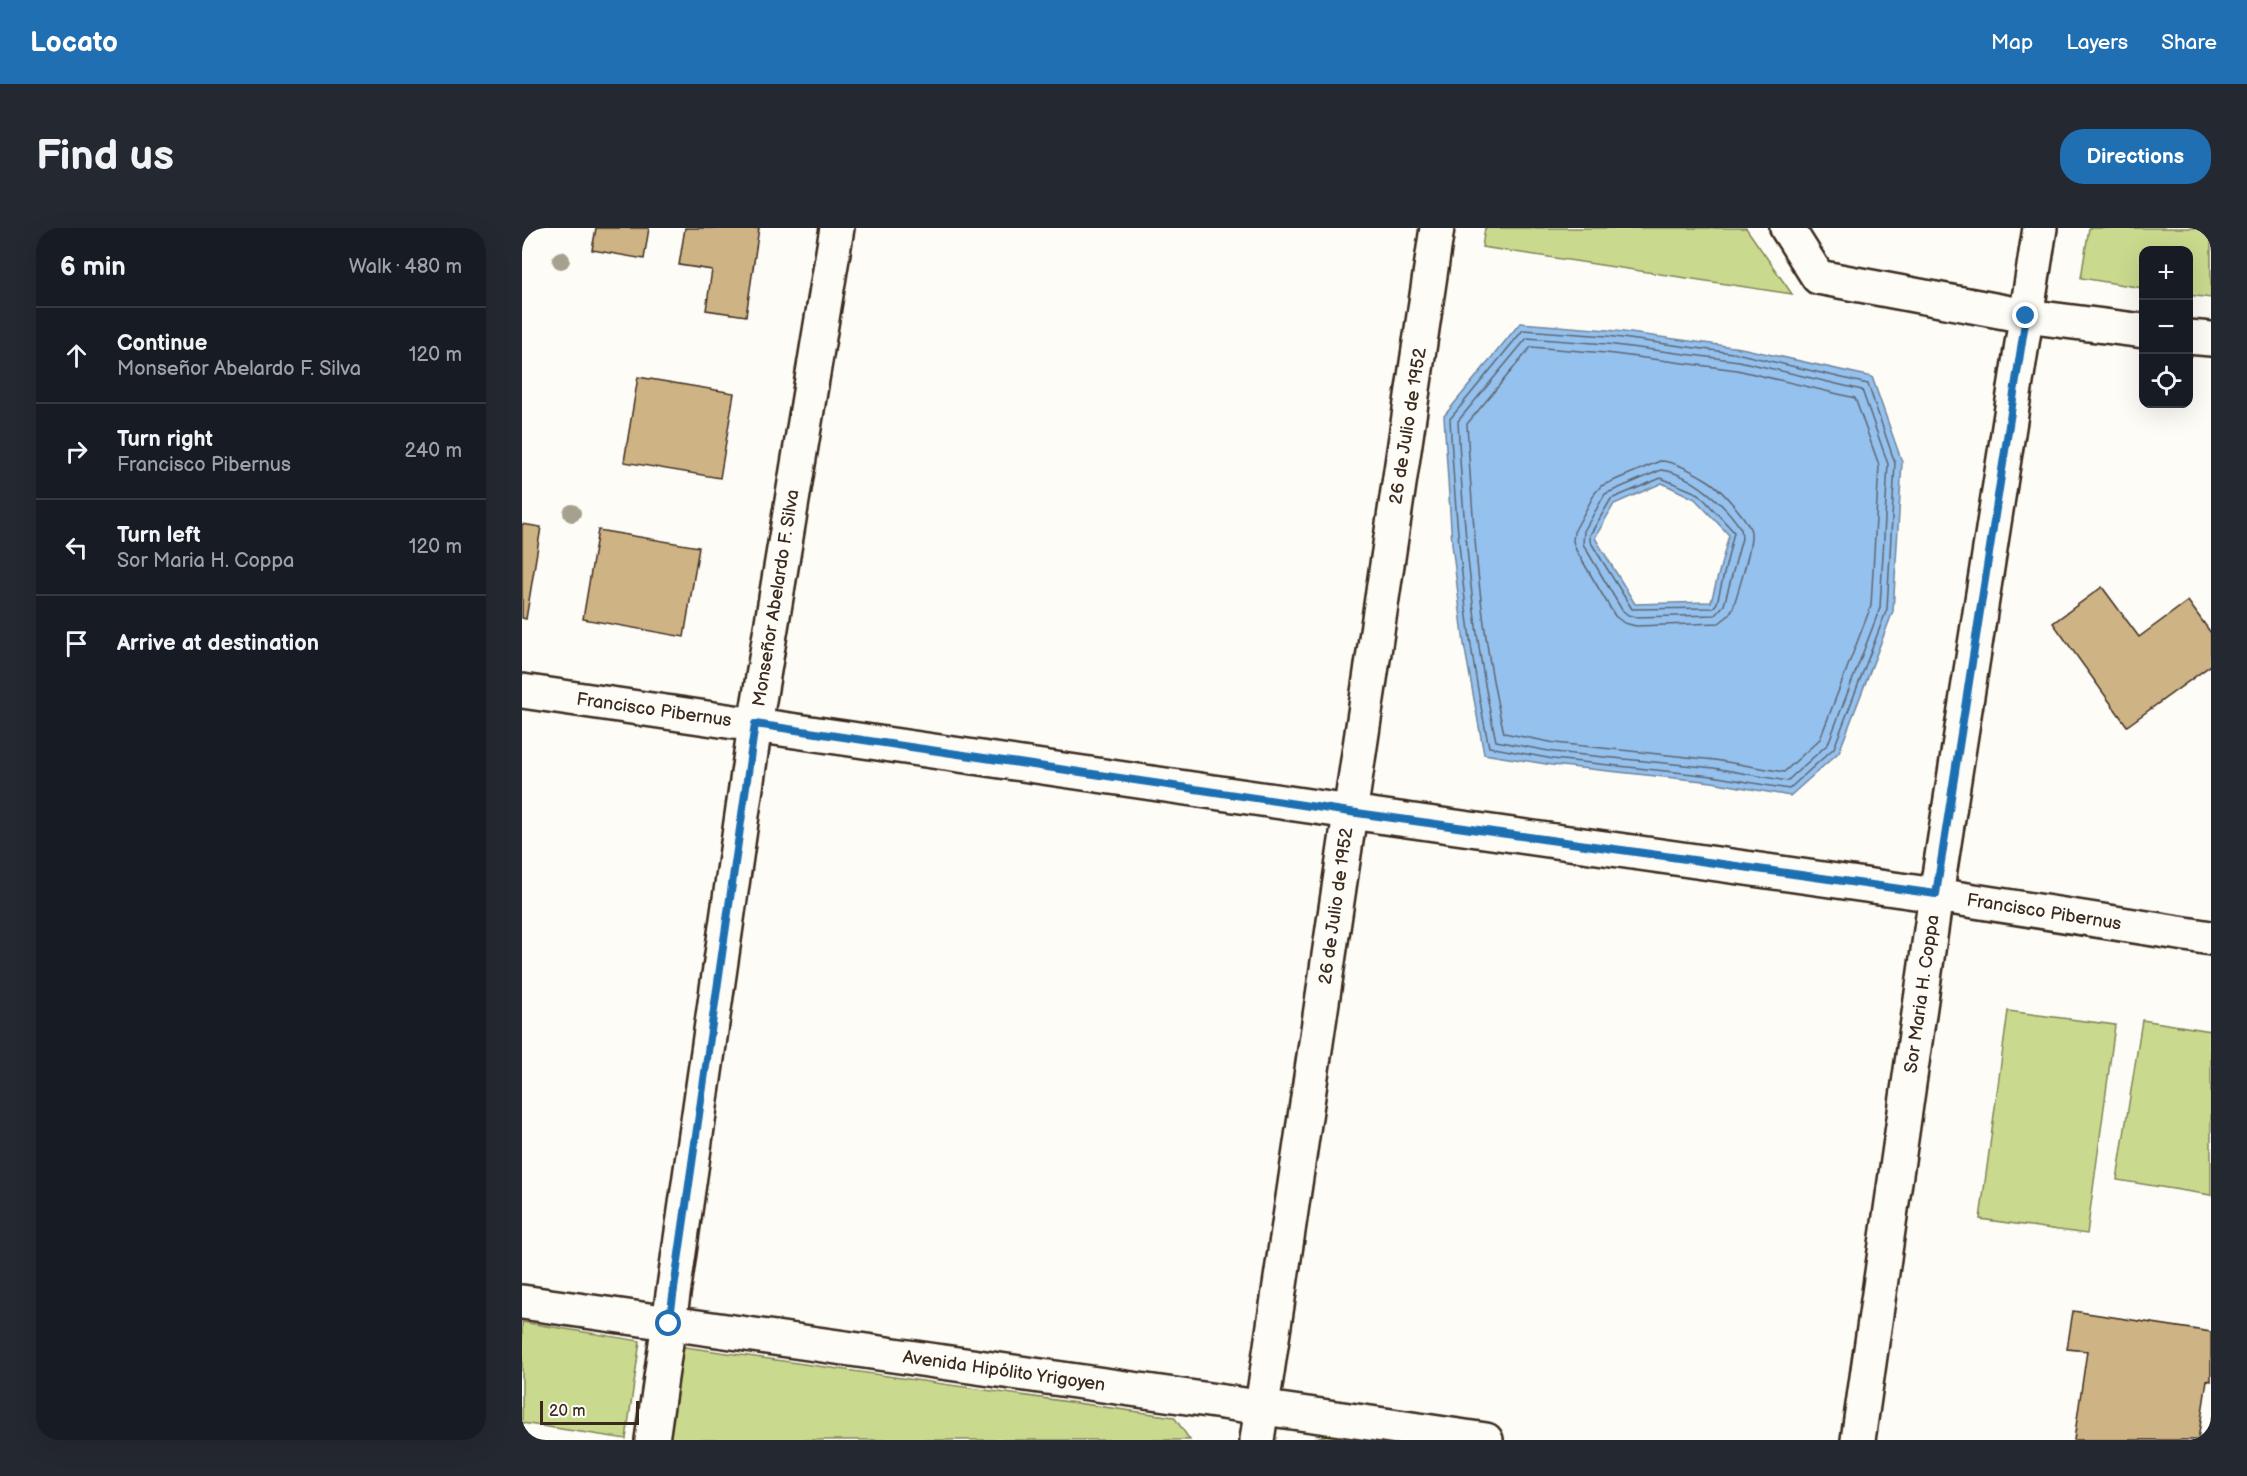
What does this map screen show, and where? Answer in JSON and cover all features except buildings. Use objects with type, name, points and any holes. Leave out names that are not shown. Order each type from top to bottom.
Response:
[{"type":"street","name":"Monseñor Abelardo F. Silva","points":[[652,1440],[755,724],[837,228]]},
{"type":"street","points":[[1787,228],[1818,277],[2026,316],[2139,330]]},
{"type":"street","name":"26 de Julio de 1952","points":[[1257,1440],[1350,812],[1429,229]]},
{"type":"street","name":"Sor Maria H. Coppa","points":[[1858,1440],[1936,894],[2026,316],[2034,233]]},
{"type":"street","points":[[2193,337],[2211,339]]},
{"type":"street","name":"Francisco Pibernus","points":[[522,691],[1350,812],[1936,894],[2211,938]]},
{"type":"street","name":"Avenida Hipólito Yrigoyen","points":[[522,1302],[1486,1440]]},
{"type":"green space","points":[[1485,228],[1746,228],[1792,294],[1482,247]]},
{"type":"green space","points":[[2089,228],[2211,228],[2211,298],[2193,296],[2193,246],[2139,246],[2139,287],[2081,278]]},
{"type":"green space","points":[[2008,1011],[2115,1025],[2087,1234],[1980,1219]]},
{"type":"green space","points":[[2142,1020],[2211,1031],[2211,1195],[2117,1180]]},
{"type":"green space","points":[[522,1322],[640,1341],[626,1439],[522,1423]]},
{"type":"green space","points":[[678,1346],[1174,1417],[1190,1440],[665,1440]]},
{"type":"green space","points":[[1332,1434],[1373,1440],[1307,1440]]},
{"type":"water","points":[[1520,323],[1608,330],[1741,348],[1872,377],[1902,462],[1893,611],[1839,752],[1790,796],[1712,782],[1552,765],[1484,754],[1464,644],[1452,544],[1444,416]],"holes":[[[1662,483],[1695,499],[1729,535],[1711,602],[1635,604],[1595,538],[1614,504]]]},
{"type":"route","points":[[669,1324],[755,724],[1350,812],[1936,894],[2026,316]]}]
